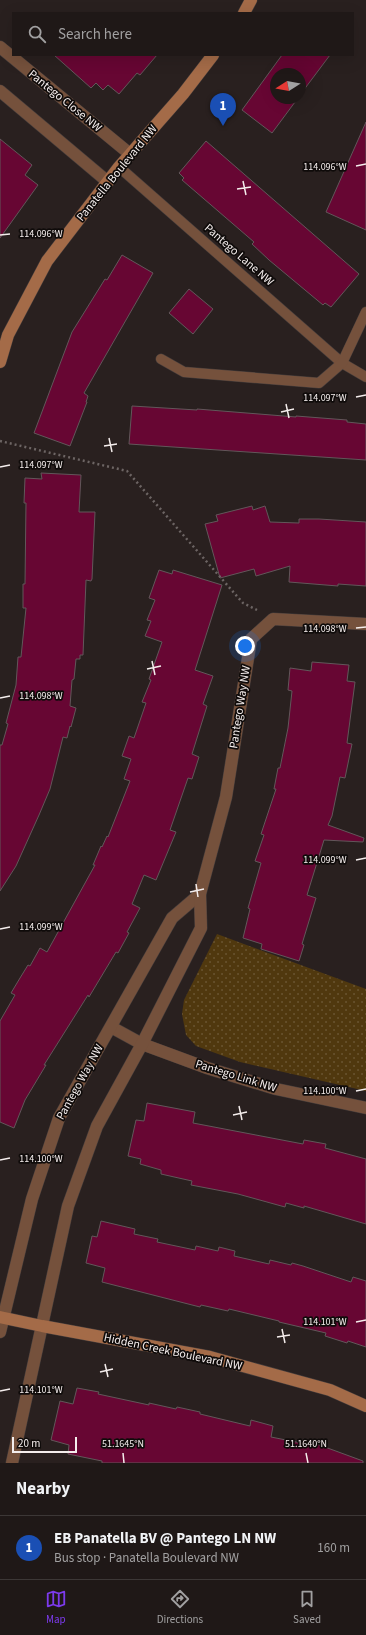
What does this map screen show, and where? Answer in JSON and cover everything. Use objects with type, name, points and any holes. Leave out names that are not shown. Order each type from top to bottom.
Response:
[{"type":"street","points":[[245,12],[251,0]]},
{"type":"street","name":"Pantego Close NW","points":[[0,47],[130,154]]},
{"type":"street","name":"Panatella Boulevard NW","points":[[0,362],[8,335],[48,261],[119,167],[183,94],[212,56]]},
{"type":"street","points":[[0,91],[108,182]]},
{"type":"street","points":[[273,619],[366,624]]},
{"type":"street","name":"Pantego Way NW","points":[[12,1463],[68,1206],[97,1126],[142,1044],[201,928],[200,894],[226,797],[251,639],[273,619]]},
{"type":"street","name":"Pantego Way NW","points":[[0,1332],[2,1318],[32,1199],[59,1118],[172,918],[200,894]]},
{"type":"street","name":"Pantego Link NW","points":[[111,1027],[142,1044],[206,1068],[276,1089],[366,1108]]},
{"type":"street","name":"Hidden Creek Boulevard NW","points":[[2,1318],[210,1357],[330,1390],[366,1406]]},
{"type":"lane","name":"Pantego Lane NW","points":[[119,167],[342,363],[366,377]]},
{"type":"lane","points":[[161,359],[184,372],[319,383],[342,363],[366,312]]},
{"type":"path","points":[[0,441],[126,471],[242,603],[273,619]]},
{"type":"shaded area","points":[[217,934],[366,989],[366,1091],[240,1062],[196,1046],[186,1035],[182,1014],[184,1000]]},
{"type":"building","points":[[55,56],[156,56],[140,75],[137,73],[119,94],[108,85],[103,90],[96,83],[91,88]]},
{"type":"building","points":[[281,56],[329,56],[306,87],[306,68],[273,68]]},
{"type":"building","points":[[270,71],[270,104],[294,104],[272,133],[242,110]]},
{"type":"building","points":[[366,122],[366,230],[326,212]]},
{"type":"building","points":[[0,139],[32,165],[25,175],[38,185],[0,238]]},
{"type":"building","points":[[206,141],[359,274],[331,307],[325,303],[323,305],[269,260],[252,244],[254,242],[182,180],[184,178],[179,173]]},
{"type":"building","points":[[122,255],[153,273],[84,393],[88,396],[87,402],[70,446],[34,433],[72,332]]},
{"type":"building","points":[[189,289],[213,309],[193,334],[169,313]]},
{"type":"building","points":[[132,406],[296,416],[347,420],[347,422],[366,424],[366,460],[129,444]]},
{"type":"building","points":[[41,473],[81,475],[79,512],[95,512],[92,579],[91,581],[86,580],[83,655],[80,655],[80,659],[76,659],[74,679],[72,680],[70,706],[76,708],[71,727],[70,726],[67,738],[63,737],[50,789],[39,815],[16,866],[0,891],[0,745],[2,745],[8,724],[6,723],[16,685],[18,657],[21,657],[26,608],[23,608],[23,584],[25,584],[25,478],[42,479]]},
{"type":"building","points":[[252,506],[253,510],[265,506],[270,522],[299,523],[299,519],[319,519],[366,522],[366,586],[338,584],[338,586],[289,582],[290,566],[256,576],[254,569],[220,578],[205,524],[218,521],[216,515]]},
{"type":"building","points":[[159,570],[172,574],[173,570],[222,585],[195,670],[213,676],[203,704],[207,706],[192,754],[199,757],[192,779],[188,778],[170,830],[176,832],[156,880],[144,875],[132,904],[140,908],[127,932],[129,933],[118,953],[116,952],[89,997],[88,995],[44,1065],[46,1065],[25,1100],[14,1128],[0,1122],[0,1021],[15,995],[11,993],[20,978],[28,965],[30,966],[40,948],[47,952],[95,865],[93,865],[101,846],[102,847],[107,836],[108,837],[130,781],[124,779],[131,759],[122,756],[129,736],[134,738],[146,703],[142,702],[151,680],[149,679],[162,642],[145,636],[151,621],[147,620],[155,600],[149,598]]},
{"type":"building","points":[[312,662],[349,665],[347,681],[355,682],[347,743],[352,744],[345,778],[340,777],[332,816],[328,825],[364,838],[363,842],[324,840],[307,895],[316,898],[302,944],[304,945],[299,961],[261,949],[262,944],[243,938],[250,909],[248,908],[261,863],[255,861],[264,835],[261,834],[276,789],[274,789],[278,768],[280,768],[288,728],[292,691],[288,690],[290,668],[311,671]]},
{"type":"building","points":[[147,1103],[195,1112],[193,1123],[303,1144],[304,1140],[326,1144],[325,1148],[366,1159],[366,1224],[304,1206],[304,1208],[286,1203],[285,1207],[238,1194],[191,1185],[192,1181],[161,1174],[161,1170],[140,1164],[141,1159],[128,1156],[136,1120],[144,1121]]},
{"type":"building","points":[[101,1221],[135,1229],[134,1234],[158,1239],[157,1242],[195,1250],[196,1246],[218,1251],[219,1247],[235,1251],[234,1256],[269,1264],[270,1260],[291,1265],[292,1263],[351,1282],[353,1277],[366,1281],[366,1347],[325,1336],[326,1333],[279,1321],[229,1309],[228,1311],[201,1305],[200,1307],[102,1282],[105,1268],[86,1263],[92,1236],[97,1237]]},
{"type":"building","points":[[77,1388],[149,1405],[149,1403],[176,1409],[177,1407],[200,1412],[200,1414],[250,1426],[251,1420],[273,1426],[271,1437],[301,1443],[303,1439],[363,1461],[363,1463],[102,1463],[102,1461],[68,1454],[69,1445],[51,1440],[60,1401],[73,1404]]},
{"type":"place","name":"EB Panatella BV @ Pantego LN NW","points":[[223,126]]}]
